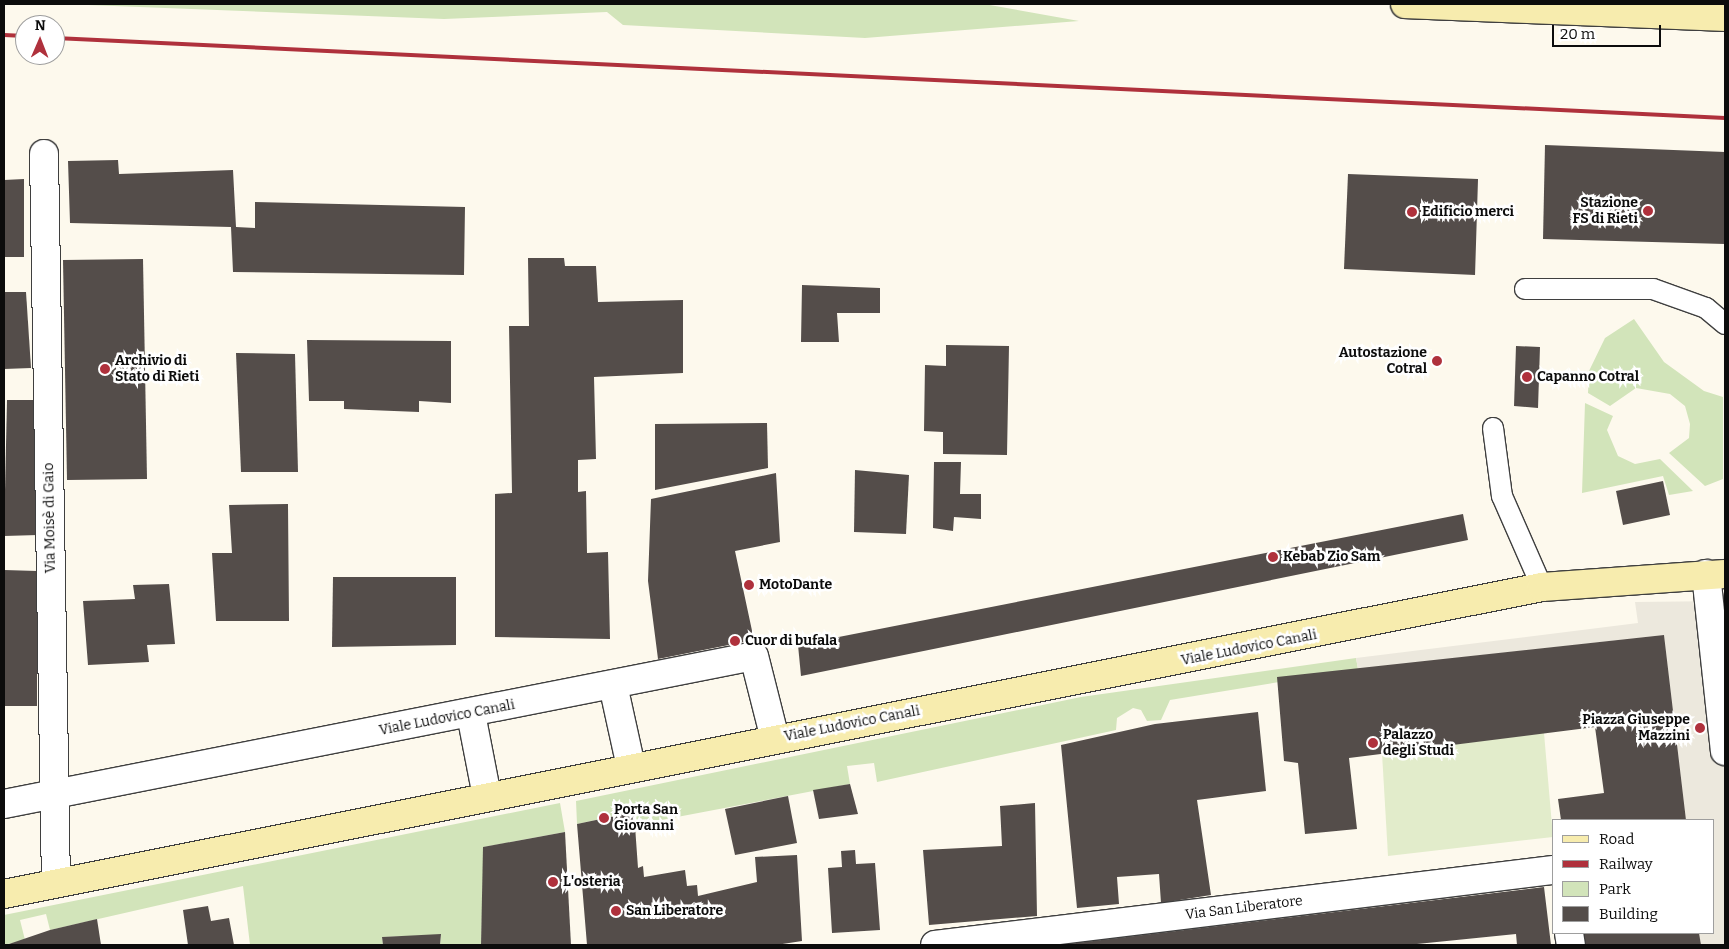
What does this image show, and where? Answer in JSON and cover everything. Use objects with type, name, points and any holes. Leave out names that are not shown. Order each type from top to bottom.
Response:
[{"type":"street","points":[[1405,4],[1606,7],[1725,17]]},
{"type":"street","name":"Via Moisè di Gaio","points":[[44,154],[56,883]]},
{"type":"street","points":[[1716,574],[1725,752]]},
{"type":"street","name":"Viale Ludovico Canali","points":[[4,894],[56,883],[152,868],[487,796],[1542,587],[1716,574]]},
{"type":"street","name":"Viale Ludovico Canali","points":[[4,804],[470,714],[754,656],[775,739]]},
{"type":"street","points":[[613,685],[631,767]]},
{"type":"street","points":[[470,714],[487,796]]},
{"type":"street","name":"Via San Liberatore","points":[[935,945],[1552,870]]},
{"type":"lane","points":[[1525,289],[1653,289],[1706,308],[1725,324]]},
{"type":"lane","points":[[1494,428],[1502,496],[1542,587]]},
{"type":"green space","points":[[62,4],[984,4],[1079,21],[865,38],[623,25],[607,12],[444,19]]},
{"type":"green space","points":[[1634,319],[1664,362],[1704,391],[1723,397],[1723,479],[1705,486],[1669,453],[1689,438],[1690,424],[1685,406],[1670,394],[1636,388],[1610,406],[1588,393],[1589,371],[1605,338]]},
{"type":"green space","points":[[1585,403],[1613,416],[1607,430],[1618,456],[1635,464],[1660,459],[1693,491],[1669,495],[1663,476],[1582,493]]},
{"type":"green space","points":[[1356,658],[1358,669],[1170,700],[1161,720],[1147,721],[1141,710],[1133,708],[1117,718],[1116,730],[877,782],[874,763],[847,766],[850,784],[635,825],[633,812],[577,824],[576,801],[1081,697]]},
{"type":"green space","points":[[1544,733],[1552,837],[1388,856],[1382,753]]},
{"type":"green space","points":[[560,803],[565,832],[484,847],[481,945],[440,945],[441,935],[382,937],[383,945],[250,945],[243,886],[50,930],[46,914],[20,920],[25,940],[4,945],[4,915]]},
{"type":"shaded area","name":"Piazza Giuseppe Mazzini","points":[[1725,601],[1725,945],[1701,945],[1699,934],[1714,934],[1714,819],[1686,819],[1664,635],[1358,669],[1356,658],[1638,623],[1635,602]]},
{"type":"building","points":[[1545,145],[1725,152],[1725,244],[1543,239]]},
{"type":"building","points":[[118,160],[119,174],[233,170],[236,227],[255,228],[255,202],[465,207],[464,275],[233,272],[231,227],[70,223],[68,161]]},
{"type":"building","name":"Edificio merci","points":[[1348,174],[1478,179],[1475,275],[1344,269]]},
{"type":"building","points":[[24,179],[24,257],[4,257],[4,180]]},
{"type":"building","points":[[528,258],[564,258],[565,266],[596,266],[598,302],[683,300],[683,373],[594,377],[596,459],[578,460],[578,492],[586,491],[587,553],[608,552],[610,639],[495,637],[495,494],[512,493],[509,326],[529,326]]},
{"type":"building","name":"Archivio di Stato di Rieti","points":[[143,259],[147,479],[67,480],[63,260]]},
{"type":"building","points":[[802,285],[880,288],[880,313],[837,313],[839,342],[801,342]]},
{"type":"building","points":[[4,292],[26,292],[31,368],[4,369]]},
{"type":"building","points":[[307,340],[451,341],[451,403],[419,401],[419,412],[344,409],[344,401],[309,401]]},
{"type":"building","points":[[946,345],[1009,346],[1007,455],[943,454],[943,432],[924,431],[925,365],[946,366]]},
{"type":"building","name":"Capanno Cotral","points":[[1516,346],[1540,347],[1538,408],[1514,406]]},
{"type":"building","points":[[236,353],[295,354],[298,472],[241,472]]},
{"type":"building","points":[[7,400],[35,400],[38,535],[4,536]]},
{"type":"building","points":[[767,423],[768,468],[655,490],[655,424]]},
{"type":"building","points":[[934,462],[961,462],[960,494],[981,494],[981,519],[954,517],[953,531],[933,528]]},
{"type":"building","points":[[855,470],[909,475],[906,534],[854,532]]},
{"type":"building","points":[[776,473],[780,542],[735,551],[754,640],[658,659],[648,581],[651,499]]},
{"type":"building","points":[[1663,481],[1670,515],[1623,525],[1616,491]]},
{"type":"building","points":[[288,504],[289,621],[216,621],[212,553],[232,553],[229,505]]},
{"type":"building","points":[[1463,514],[1468,540],[801,676],[798,645]]},
{"type":"building","points":[[4,570],[37,571],[37,706],[4,706]]},
{"type":"building","points":[[333,577],[456,577],[456,645],[332,647]]},
{"type":"building","points":[[169,584],[175,644],[147,645],[149,662],[88,665],[83,601],[135,599],[133,585]]},
{"type":"building","name":"Palazzo degli Studi","points":[[1664,635],[1686,819],[1561,819],[1558,799],[1604,793],[1595,727],[1349,758],[1357,829],[1305,834],[1298,763],[1284,761],[1277,677]]},
{"type":"building","points":[[1258,712],[1266,791],[1197,800],[1211,895],[1161,903],[1159,874],[1117,877],[1119,904],[1077,908],[1061,745],[1155,724]]},
{"type":"building","points":[[850,784],[858,814],[819,819],[813,790]]},
{"type":"building","points":[[788,796],[797,843],[735,855],[725,809]]},
{"type":"building","points":[[1035,803],[1037,916],[929,925],[923,850],[1002,846],[1000,806]]},
{"type":"building","points":[[634,812],[638,868],[643,866],[644,877],[685,870],[687,886],[697,885],[698,896],[757,882],[755,857],[797,855],[802,941],[776,945],[587,945],[577,824]]},
{"type":"building","points":[[565,832],[571,945],[481,945],[483,847]]},
{"type":"building","points":[[855,850],[856,864],[875,863],[880,930],[832,933],[828,868],[842,867],[841,851]]},
{"type":"building","points":[[1544,887],[1551,945],[1517,945],[1516,934],[1407,945],[1060,945]]},
{"type":"building","points":[[208,906],[211,921],[229,918],[234,945],[188,945],[183,910]]},
{"type":"building","points":[[97,919],[101,945],[6,945],[50,930]]},
{"type":"building","points":[[441,934],[440,945],[383,945],[382,937]]},
{"type":"building","points":[[1582,934],[1699,934],[1701,945],[1584,945]]},
{"type":"railway","points":[[4,35],[15,36]]},
{"type":"railway","points":[[65,38],[1725,118]]},
{"type":"place","name":"Stazione FS di Rieti","points":[[1648,211]]},
{"type":"place","name":"Edificio merci","points":[[1412,212]]},
{"type":"place","name":"Autostazione Cotral","points":[[1437,361]]},
{"type":"place","name":"Archivio di Stato di Rieti","points":[[105,369]]},
{"type":"place","name":"Capanno Cotral","points":[[1527,377]]},
{"type":"place","name":"Kebab Zio Sam","points":[[1273,557]]},
{"type":"place","name":"MotoDante","points":[[749,585]]},
{"type":"place","name":"Cuor di bufala","points":[[735,641]]},
{"type":"place","name":"Piazza Giuseppe Mazzini","points":[[1700,728]]},
{"type":"place","name":"Palazzo degli Studi","points":[[1373,743]]},
{"type":"place","name":"Porta San Giovanni","points":[[604,818]]},
{"type":"place","name":"L'osteria","points":[[553,882]]},
{"type":"place","name":"San Liberatore","points":[[616,911]]}]
